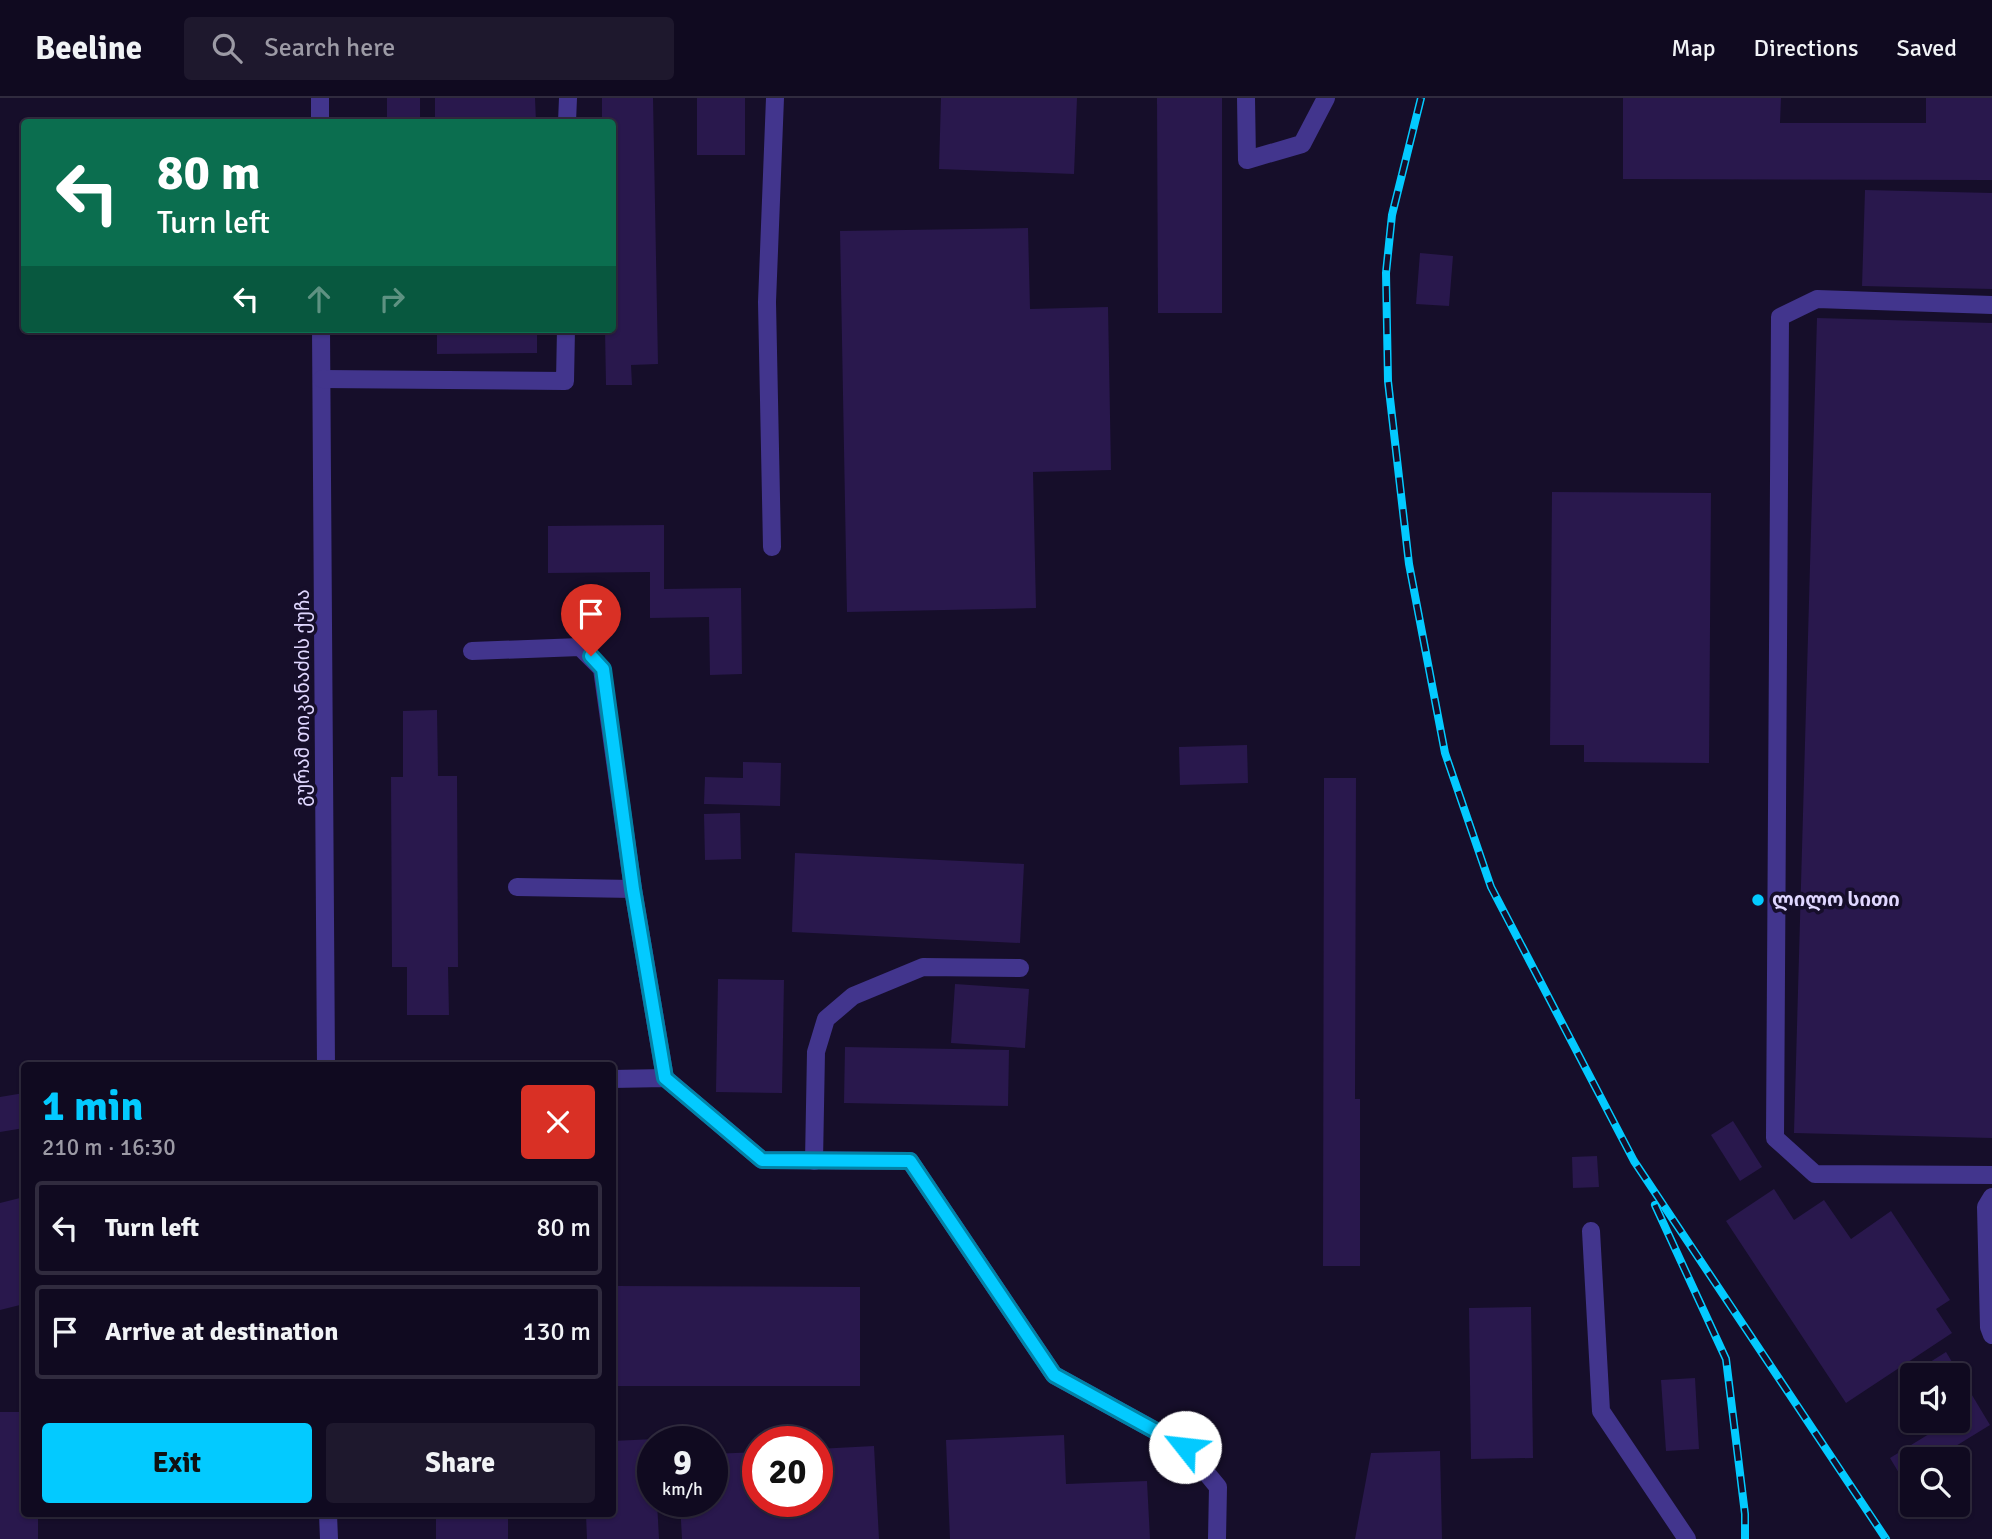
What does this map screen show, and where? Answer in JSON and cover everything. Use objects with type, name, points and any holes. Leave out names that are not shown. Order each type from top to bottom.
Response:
[{"type":"street","points":[[320,98],[320,119]]},
{"type":"street","points":[[567,119],[568,98]]},
{"type":"street","points":[[772,547],[766,302],[775,98]]},
{"type":"street","points":[[1246,98],[1247,160],[1302,144],[1326,98]]},
{"type":"street","points":[[1992,305],[1816,299],[1780,317],[1775,1138],[1815,1174],[1992,1175]]},
{"type":"street","name":"გურამ თიკანაძის ქუჩა","points":[[321,333],[326,1062]]},
{"type":"street","points":[[322,379],[565,381],[566,333]]},
{"type":"street","points":[[472,651],[580,647],[603,669],[633,889],[665,1078],[762,1160],[910,1161],[1054,1375],[1185,1447],[1218,1487],[1217,1539]]},
{"type":"street","points":[[517,887],[633,889]]},
{"type":"street","points":[[814,1161],[816,1052],[826,1018],[853,996],[923,967],[1020,968]]},
{"type":"street","points":[[616,1079],[665,1078]]},
{"type":"street","points":[[1992,1197],[1986,1207],[1989,1327],[1992,1335]]},
{"type":"street","points":[[1591,1231],[1601,1411],[1687,1539]]},
{"type":"street","points":[[328,1517],[329,1539]]},
{"type":"building","points":[[387,98],[420,98],[420,119],[387,119]]},
{"type":"building","points":[[435,98],[535,98],[536,119],[435,119]]},
{"type":"building","points":[[602,98],[653,98],[658,364],[631,365],[632,385],[606,385],[605,333],[616,333],[616,119],[602,119]]},
{"type":"building","points":[[697,98],[745,98],[745,155],[697,155]]},
{"type":"building","points":[[941,98],[1077,98],[1074,174],[939,169]]},
{"type":"building","points":[[1157,98],[1222,98],[1222,313],[1158,313]]},
{"type":"building","points":[[1623,98],[1781,98],[1780,123],[1926,123],[1926,98],[1992,98],[1992,180],[1623,179]]},
{"type":"building","points":[[1865,190],[1992,193],[1992,289],[1862,286]]},
{"type":"building","points":[[1028,228],[1030,309],[1108,307],[1111,470],[1033,472],[1036,608],[847,612],[840,231]]},
{"type":"building","points":[[1420,253],[1453,256],[1449,306],[1416,304]]},
{"type":"building","points":[[1817,318],[1992,323],[1992,1138],[1794,1133]]},
{"type":"building","points":[[437,333],[537,333],[537,353],[437,354]]},
{"type":"building","points":[[1552,492],[1711,493],[1709,763],[1584,762],[1584,745],[1550,745]]},
{"type":"building","points":[[664,525],[664,589],[741,588],[742,674],[710,675],[709,617],[650,618],[650,572],[548,573],[548,526]]},
{"type":"building","points":[[437,710],[438,776],[457,776],[458,967],[448,967],[449,1015],[407,1015],[407,967],[392,967],[391,777],[403,777],[403,711]]},
{"type":"building","points":[[1247,745],[1248,783],[1180,785],[1179,747]]},
{"type":"building","points":[[743,762],[781,763],[780,806],[704,804],[705,777],[743,778]]},
{"type":"building","points":[[1324,778],[1356,778],[1355,1099],[1360,1099],[1360,1266],[1323,1266]]},
{"type":"building","points":[[740,813],[741,859],[705,860],[704,814]]},
{"type":"building","points":[[795,853],[1024,864],[1020,943],[792,932]]},
{"type":"building","points":[[718,979],[784,980],[782,1093],[716,1092]]},
{"type":"building","points":[[955,984],[1029,989],[1025,1048],[951,1043]]},
{"type":"building","points":[[845,1047],[1009,1050],[1008,1106],[844,1103]]},
{"type":"building","points":[[21,1094],[21,1128],[0,1132],[0,1097]]},
{"type":"building","points":[[1733,1121],[1762,1167],[1740,1181],[1711,1135]]},
{"type":"building","points":[[1597,1156],[1599,1187],[1573,1188],[1572,1157]]},
{"type":"building","points":[[1774,1189],[1794,1220],[1824,1200],[1851,1239],[1891,1211],[1950,1300],[1936,1309],[1952,1333],[1907,1363],[1900,1363],[1900,1367],[1846,1403],[1726,1221]]},
{"type":"building","points":[[21,1198],[21,1305],[0,1310],[0,1203]]},
{"type":"building","points":[[616,1286],[860,1287],[860,1386],[616,1386]]},
{"type":"building","points":[[1531,1307],[1533,1458],[1471,1459],[1469,1308]]},
{"type":"building","points":[[1946,1352],[1953,1363],[1929,1363]]},
{"type":"building","points":[[1695,1378],[1699,1449],[1666,1451],[1661,1380]]},
{"type":"building","points":[[1970,1392],[1990,1425],[1954,1447],[1908,1447],[1931,1433],[1970,1433]]},
{"type":"building","points":[[0,1412],[21,1412],[21,1517],[38,1517],[38,1539],[0,1539]]},
{"type":"building","points":[[1064,1435],[1066,1484],[1147,1481],[1150,1539],[950,1539],[946,1440]]},
{"type":"building","points":[[637,1440],[637,1517],[658,1517],[659,1539],[587,1539],[586,1517],[616,1517],[616,1441]]},
{"type":"building","points":[[874,1446],[879,1539],[682,1539],[681,1517],[728,1517],[728,1453],[742,1453],[742,1517],[833,1517],[833,1448]]},
{"type":"building","points":[[1440,1451],[1442,1539],[1355,1539],[1371,1453]]},
{"type":"building","points":[[1900,1452],[1900,1475],[1890,1458]]},
{"type":"building","points":[[436,1517],[508,1517],[508,1539],[436,1539]]},
{"type":"railway","points":[[1421,98],[1392,215],[1386,273],[1388,381],[1409,564],[1445,753],[1491,887],[1634,1161],[1886,1539]]},
{"type":"railway","points":[[1655,1205],[1726,1359],[1745,1514],[1745,1539]]},
{"type":"place","name":"ლილო სითი","points":[[1758,900]]},
{"type":"route","points":[[591,656],[603,669],[633,889],[665,1078],[762,1160],[910,1161],[1054,1375],[1185,1447]]}]
